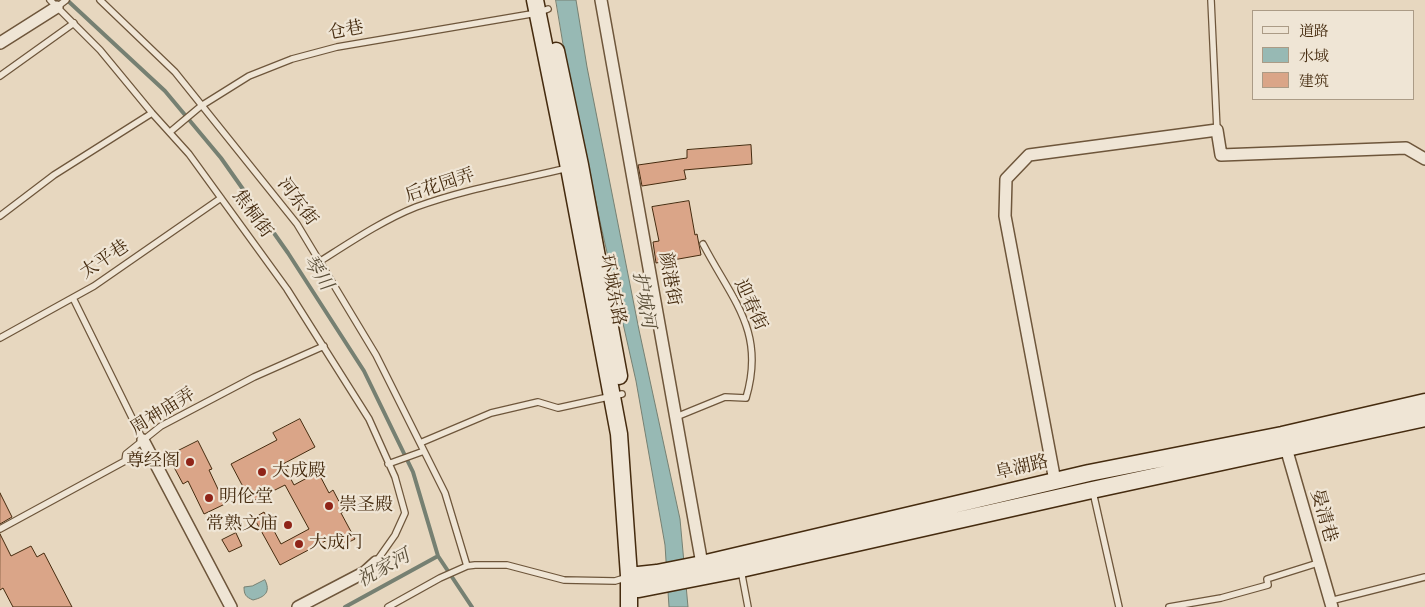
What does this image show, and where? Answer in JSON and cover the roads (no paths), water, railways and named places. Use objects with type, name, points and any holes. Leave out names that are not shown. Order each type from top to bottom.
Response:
[{"type":"main road","name":"环城东路","points":[[541,6],[574,166],[617,395],[628,427],[630,582]]},
{"type":"main road","name":"阜湖路","points":[[630,582],[658,579],[694,570],[1092,490],[1284,442],[1425,402]]},
{"type":"main road","name":"阜湖路","points":[[739,562],[1089,473],[1425,418]]},
{"type":"main road","points":[[629,607],[630,582]]},
{"type":"main road","points":[[630,582],[638,607]]},
{"type":"street","name":"颜港街","points":[[601,0],[676,417],[694,570]]},
{"type":"street","points":[[0,43],[58,2]]},
{"type":"street","points":[[1055,481],[1005,216],[1006,179],[1029,155],[1217,130],[1221,155],[1406,148],[1425,159]]},
{"type":"street","points":[[143,440],[231,607]]},
{"type":"street","name":"晏清巷","points":[[1284,442],[1331,604]]},
{"type":"street","points":[[298,607],[365,572],[376,562]]},
{"type":"lane","name":"河东街","points":[[100,0],[175,72],[296,224],[376,355],[445,493],[467,566]]},
{"type":"lane","points":[[1211,0],[1217,130]]},
{"type":"lane","name":"焦桐街","points":[[58,2],[74,24],[100,50],[189,154],[222,198],[287,289],[369,419],[395,477],[405,513],[395,535],[376,562]]},
{"type":"lane","name":"仓巷","points":[[170,132],[201,106],[249,76],[292,59],[541,6]]},
{"type":"lane","points":[[0,76],[74,24]]},
{"type":"lane","points":[[0,216],[54,175],[152,113]]},
{"type":"lane","name":"后花园弄","points":[[320,262],[369,231],[415,208],[475,190],[574,166]]},
{"type":"lane","name":"太平巷","points":[[0,338],[94,286],[222,198]]},
{"type":"lane","name":"迎春街","points":[[676,417],[725,397],[746,398],[751,380],[752,344],[745,320],[703,244]]},
{"type":"lane","points":[[72,298],[143,440]]},
{"type":"lane","name":"周神庙弄","points":[[0,529],[125,460],[126,454],[161,426],[254,378],[324,346]]},
{"type":"lane","points":[[420,443],[491,414],[529,404],[538,402],[558,408],[617,395]]},
{"type":"lane","points":[[388,464],[424,451]]},
{"type":"lane","points":[[1089,473],[1119,607]]},
{"type":"lane","points":[[739,562],[748,607]]},
{"type":"lane","points":[[1169,607],[1221,598],[1268,585],[1267,579],[1318,563]]},
{"type":"lane","points":[[388,607],[440,578],[467,566],[486,564],[507,565],[564,580],[630,582]]},
{"type":"lane","points":[[1331,604],[1425,577]]},
{"type":"water","points":[[556,0],[576,0],[587,67],[639,330],[680,519],[688,607],[669,607],[665,545],[636,381],[565,56]]},
{"type":"water","points":[[265,580],[267,591],[264,596],[253,600],[246,595],[244,587],[252,586]]},
{"type":"waterway","name":"琴川","points":[[67,0],[165,91],[221,158],[288,253],[364,371],[413,472],[438,556],[472,607]]},
{"type":"waterway","name":"祝家河","points":[[345,607],[438,556]]},
{"type":"place","name":"尊经阁","points":[[190,462]]},
{"type":"place","name":"大成殿","points":[[262,472]]},
{"type":"place","name":"明伦堂","points":[[209,498]]},
{"type":"place","name":"崇圣殿","points":[[329,506]]},
{"type":"place","name":"常熟文庙","points":[[288,525]]},
{"type":"place","name":"大成门","points":[[299,544]]},
{"type":"water label","name":"护城河","points":[[643,300]]}]
